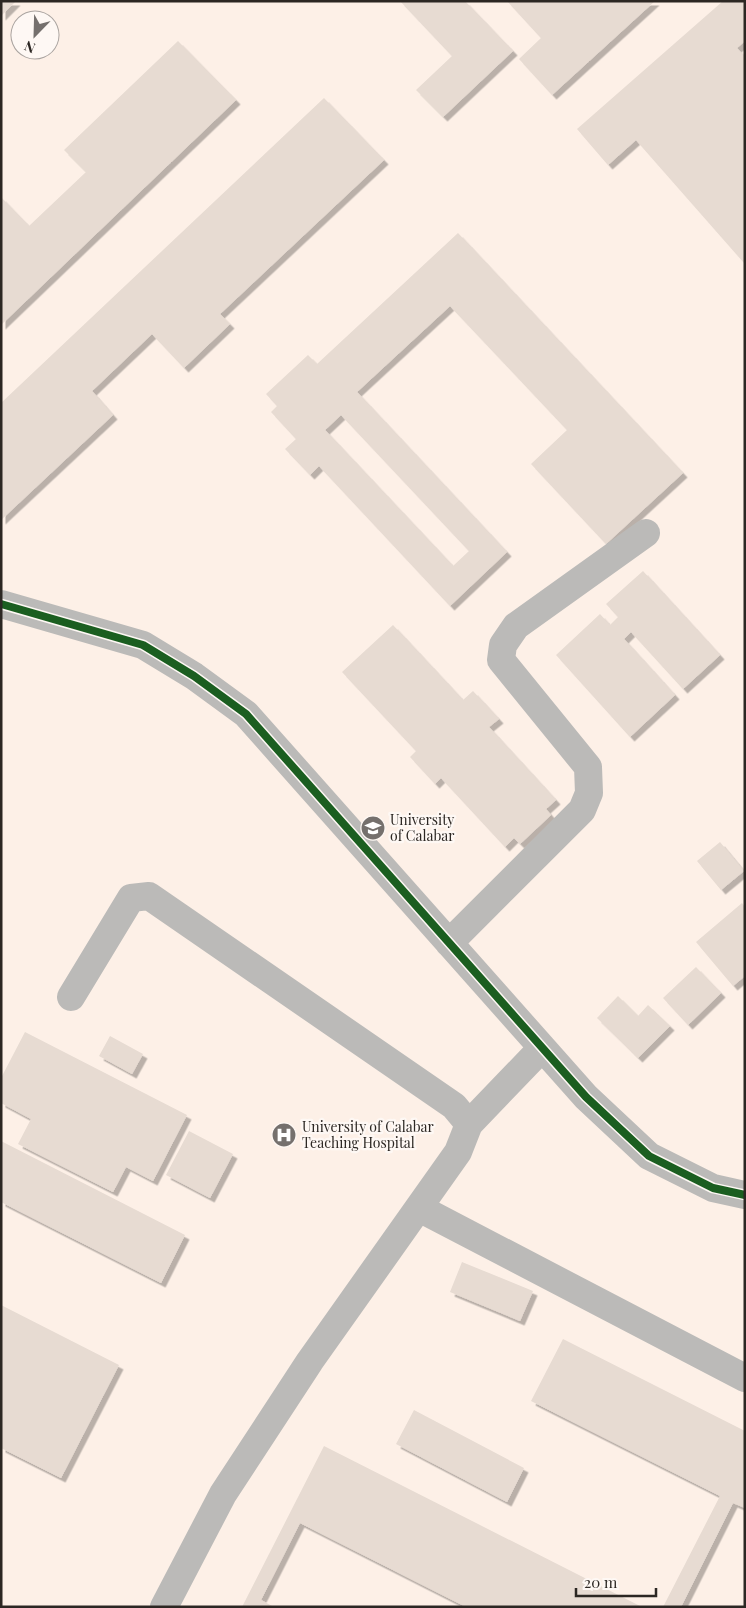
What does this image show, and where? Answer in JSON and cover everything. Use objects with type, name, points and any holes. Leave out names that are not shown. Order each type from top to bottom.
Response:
[{"type":"street","points":[[450,944],[582,810],[589,793],[588,768],[501,660],[503,645],[516,626],[646,533]]},
{"type":"street","points":[[1,604],[143,645],[194,676],[246,714],[586,1097],[649,1156],[713,1188],[745,1195]]},
{"type":"street","points":[[71,997],[131,898],[149,896],[454,1106],[469,1124]]},
{"type":"street","points":[[164,1607],[222,1494],[310,1361],[458,1152],[469,1124],[542,1048]]},
{"type":"street","points":[[419,1208],[745,1378]]},
{"type":"shaded area","name":"University of Calabar","points":[[1,1],[745,1],[745,1607],[1,1607]]},
{"type":"building","points":[[1,1],[16,1],[1,16]]},
{"type":"building","points":[[400,1],[465,1],[513,51],[443,117],[416,90],[452,56]]},
{"type":"building","points":[[507,1],[655,1],[552,95],[519,59],[541,38]]},
{"type":"building","points":[[723,1],[743,1],[745,3],[745,41],[737,48],[745,57],[745,264],[636,140],[608,165],[577,129]]},
{"type":"building","points":[[178,41],[236,100],[1,325],[1,197],[29,226],[86,172],[64,150]]},
{"type":"building","points":[[324,98],[384,160],[220,314],[230,324],[184,368],[152,334],[92,391],[113,415],[1,520],[1,403]]},
{"type":"building","points":[[458,233],[683,473],[606,544],[531,464],[567,430],[450,306],[357,392],[507,552],[450,606],[319,466],[310,475],[285,449],[296,439],[271,412],[277,406],[266,394],[308,355],[317,364]],"holes":[[[341,415],[469,551],[453,566],[325,430]]]},
{"type":"building","points":[[643,571],[720,655],[683,689],[631,632],[624,639],[675,695],[630,737],[556,655],[600,614],[610,625],[618,617],[606,604]]},
{"type":"building","points":[[393,625],[463,700],[473,691],[499,719],[489,727],[556,800],[546,809],[551,815],[520,844],[514,838],[505,847],[441,778],[435,784],[410,757],[416,751],[342,672]]},
{"type":"building","points":[[720,842],[744,871],[721,890],[697,861]]},
{"type":"building","points":[[742,903],[745,907],[745,976],[733,986],[696,942]]},
{"type":"building","points":[[696,967],[721,993],[688,1025],[663,998]]},
{"type":"building","points":[[618,996],[638,1016],[648,1005],[670,1026],[638,1058],[597,1018]]},
{"type":"building","points":[[25,1032],[187,1115],[153,1181],[126,1167],[113,1192],[18,1144],[31,1119],[1,1103],[1,1078]]},
{"type":"building","points":[[110,1036],[143,1054],[132,1074],[99,1056]]},
{"type":"building","points":[[189,1131],[233,1154],[210,1198],[166,1175]]},
{"type":"building","points":[[1,1141],[185,1235],[161,1283],[1,1202]]},
{"type":"building","points":[[462,1262],[533,1291],[520,1321],[450,1292]]},
{"type":"building","points":[[1,1305],[119,1365],[61,1478],[1,1448]]},
{"type":"building","points":[[563,1339],[745,1431],[745,1508],[733,1503],[681,1607],[663,1607],[720,1496],[531,1401]]},
{"type":"building","points":[[414,1410],[524,1468],[507,1502],[396,1444]]},
{"type":"building","points":[[324,1446],[642,1607],[466,1607],[300,1523],[261,1600],[274,1607],[242,1607]]},
{"type":"cycle path","points":[[1,604],[143,645],[194,676],[246,714],[586,1097],[649,1156],[713,1188],[745,1195]]},
{"type":"place","name":"University of Calabar","points":[[373,828]]},
{"type":"place","name":"University of Calabar Teaching Hospital","points":[[284,1135]]}]
